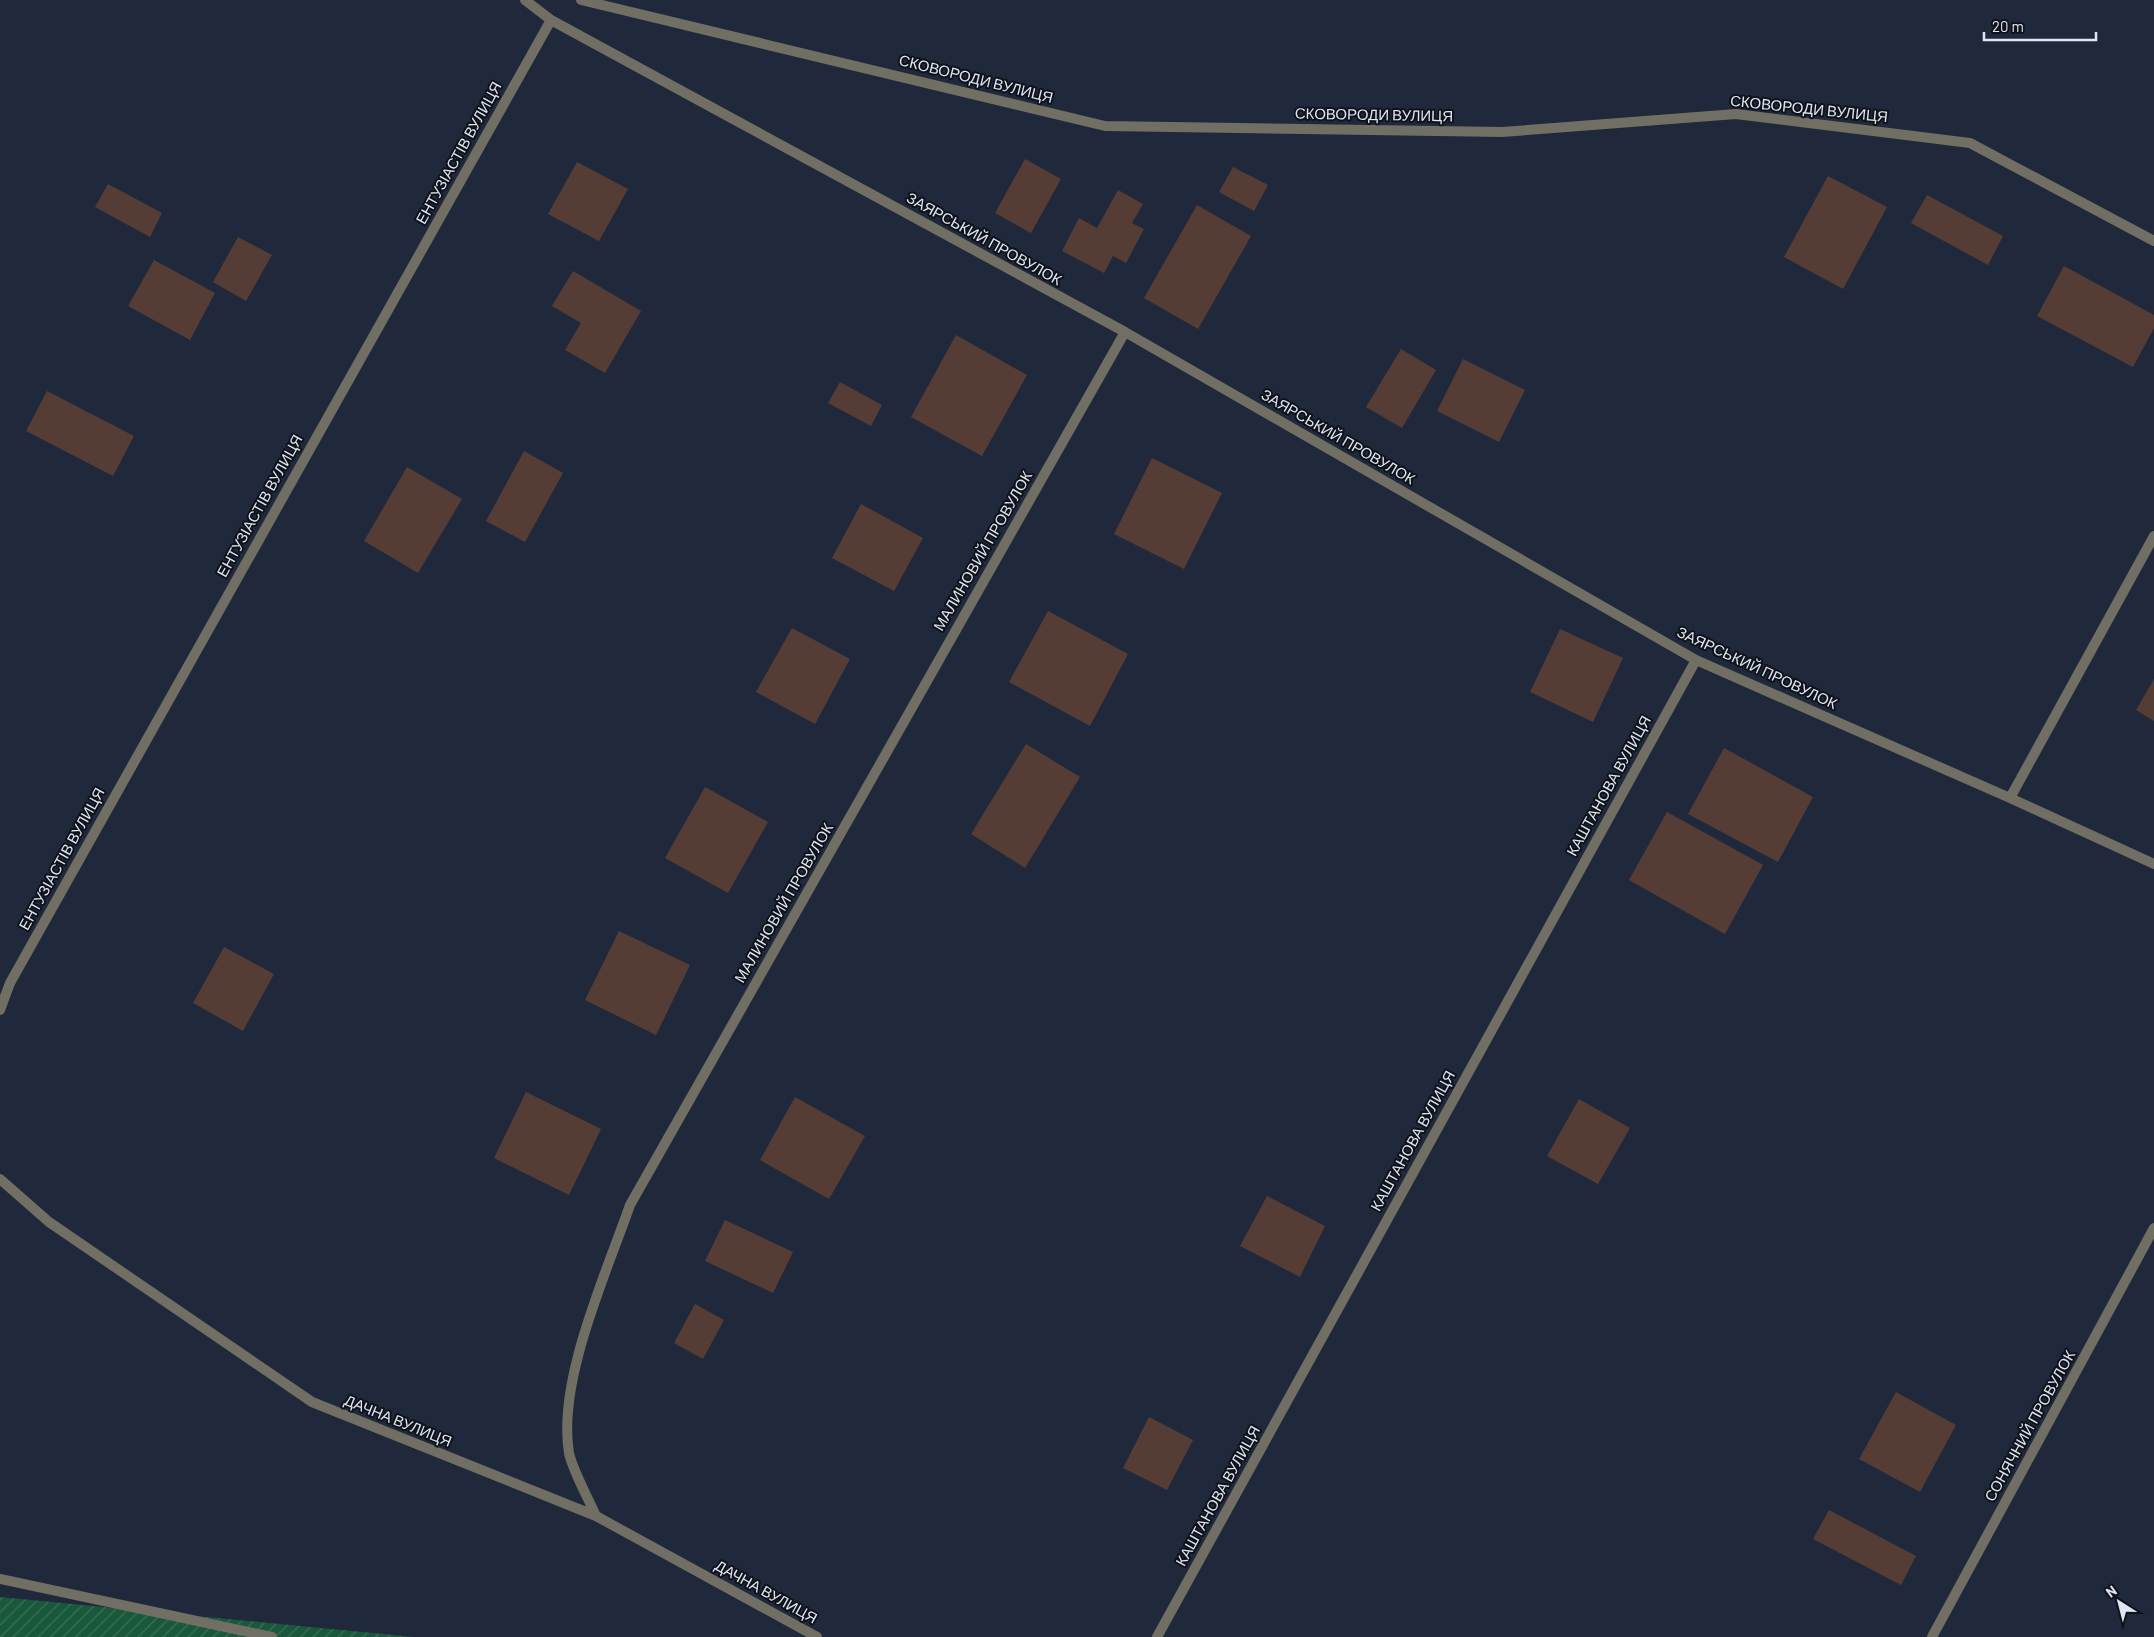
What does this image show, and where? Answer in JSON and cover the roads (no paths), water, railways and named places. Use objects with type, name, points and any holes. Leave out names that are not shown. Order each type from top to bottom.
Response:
[{"type":"street","name":"ЗАЯРСЬКИЙ ПРОВУЛОК","points":[[525,0],[551,20],[1125,332],[1696,660],[2010,798],[2154,864]]},
{"type":"street","name":"СКОВОРОДИ ВУЛИЦЯ","points":[[581,0],[1105,126],[1502,132],[1736,114],[1970,143],[2154,241]]},
{"type":"street","name":"ЕНТУЗІАСТІВ ВУЛИЦЯ","points":[[0,1010],[10,983],[551,20]]},
{"type":"street","name":"МАЛИНОВИЙ ПРОВУЛОК","points":[[596,1516],[570,1455],[567,1416],[580,1348],[630,1205],[1125,332]]},
{"type":"street","points":[[2010,798],[2154,536]]},
{"type":"street","name":"КАШТАНОВА ВУЛИЦЯ","points":[[1157,1637],[1696,660]]},
{"type":"street","name":"ДАЧНА ВУЛИЦЯ","points":[[0,1179],[49,1222],[312,1402],[596,1516],[817,1637]]},
{"type":"street","name":"СОНЯЧНИЙ ПРОВУЛОК","points":[[1932,1637],[2154,1228]]},
{"type":"street","points":[[0,1579],[272,1637]]}]
